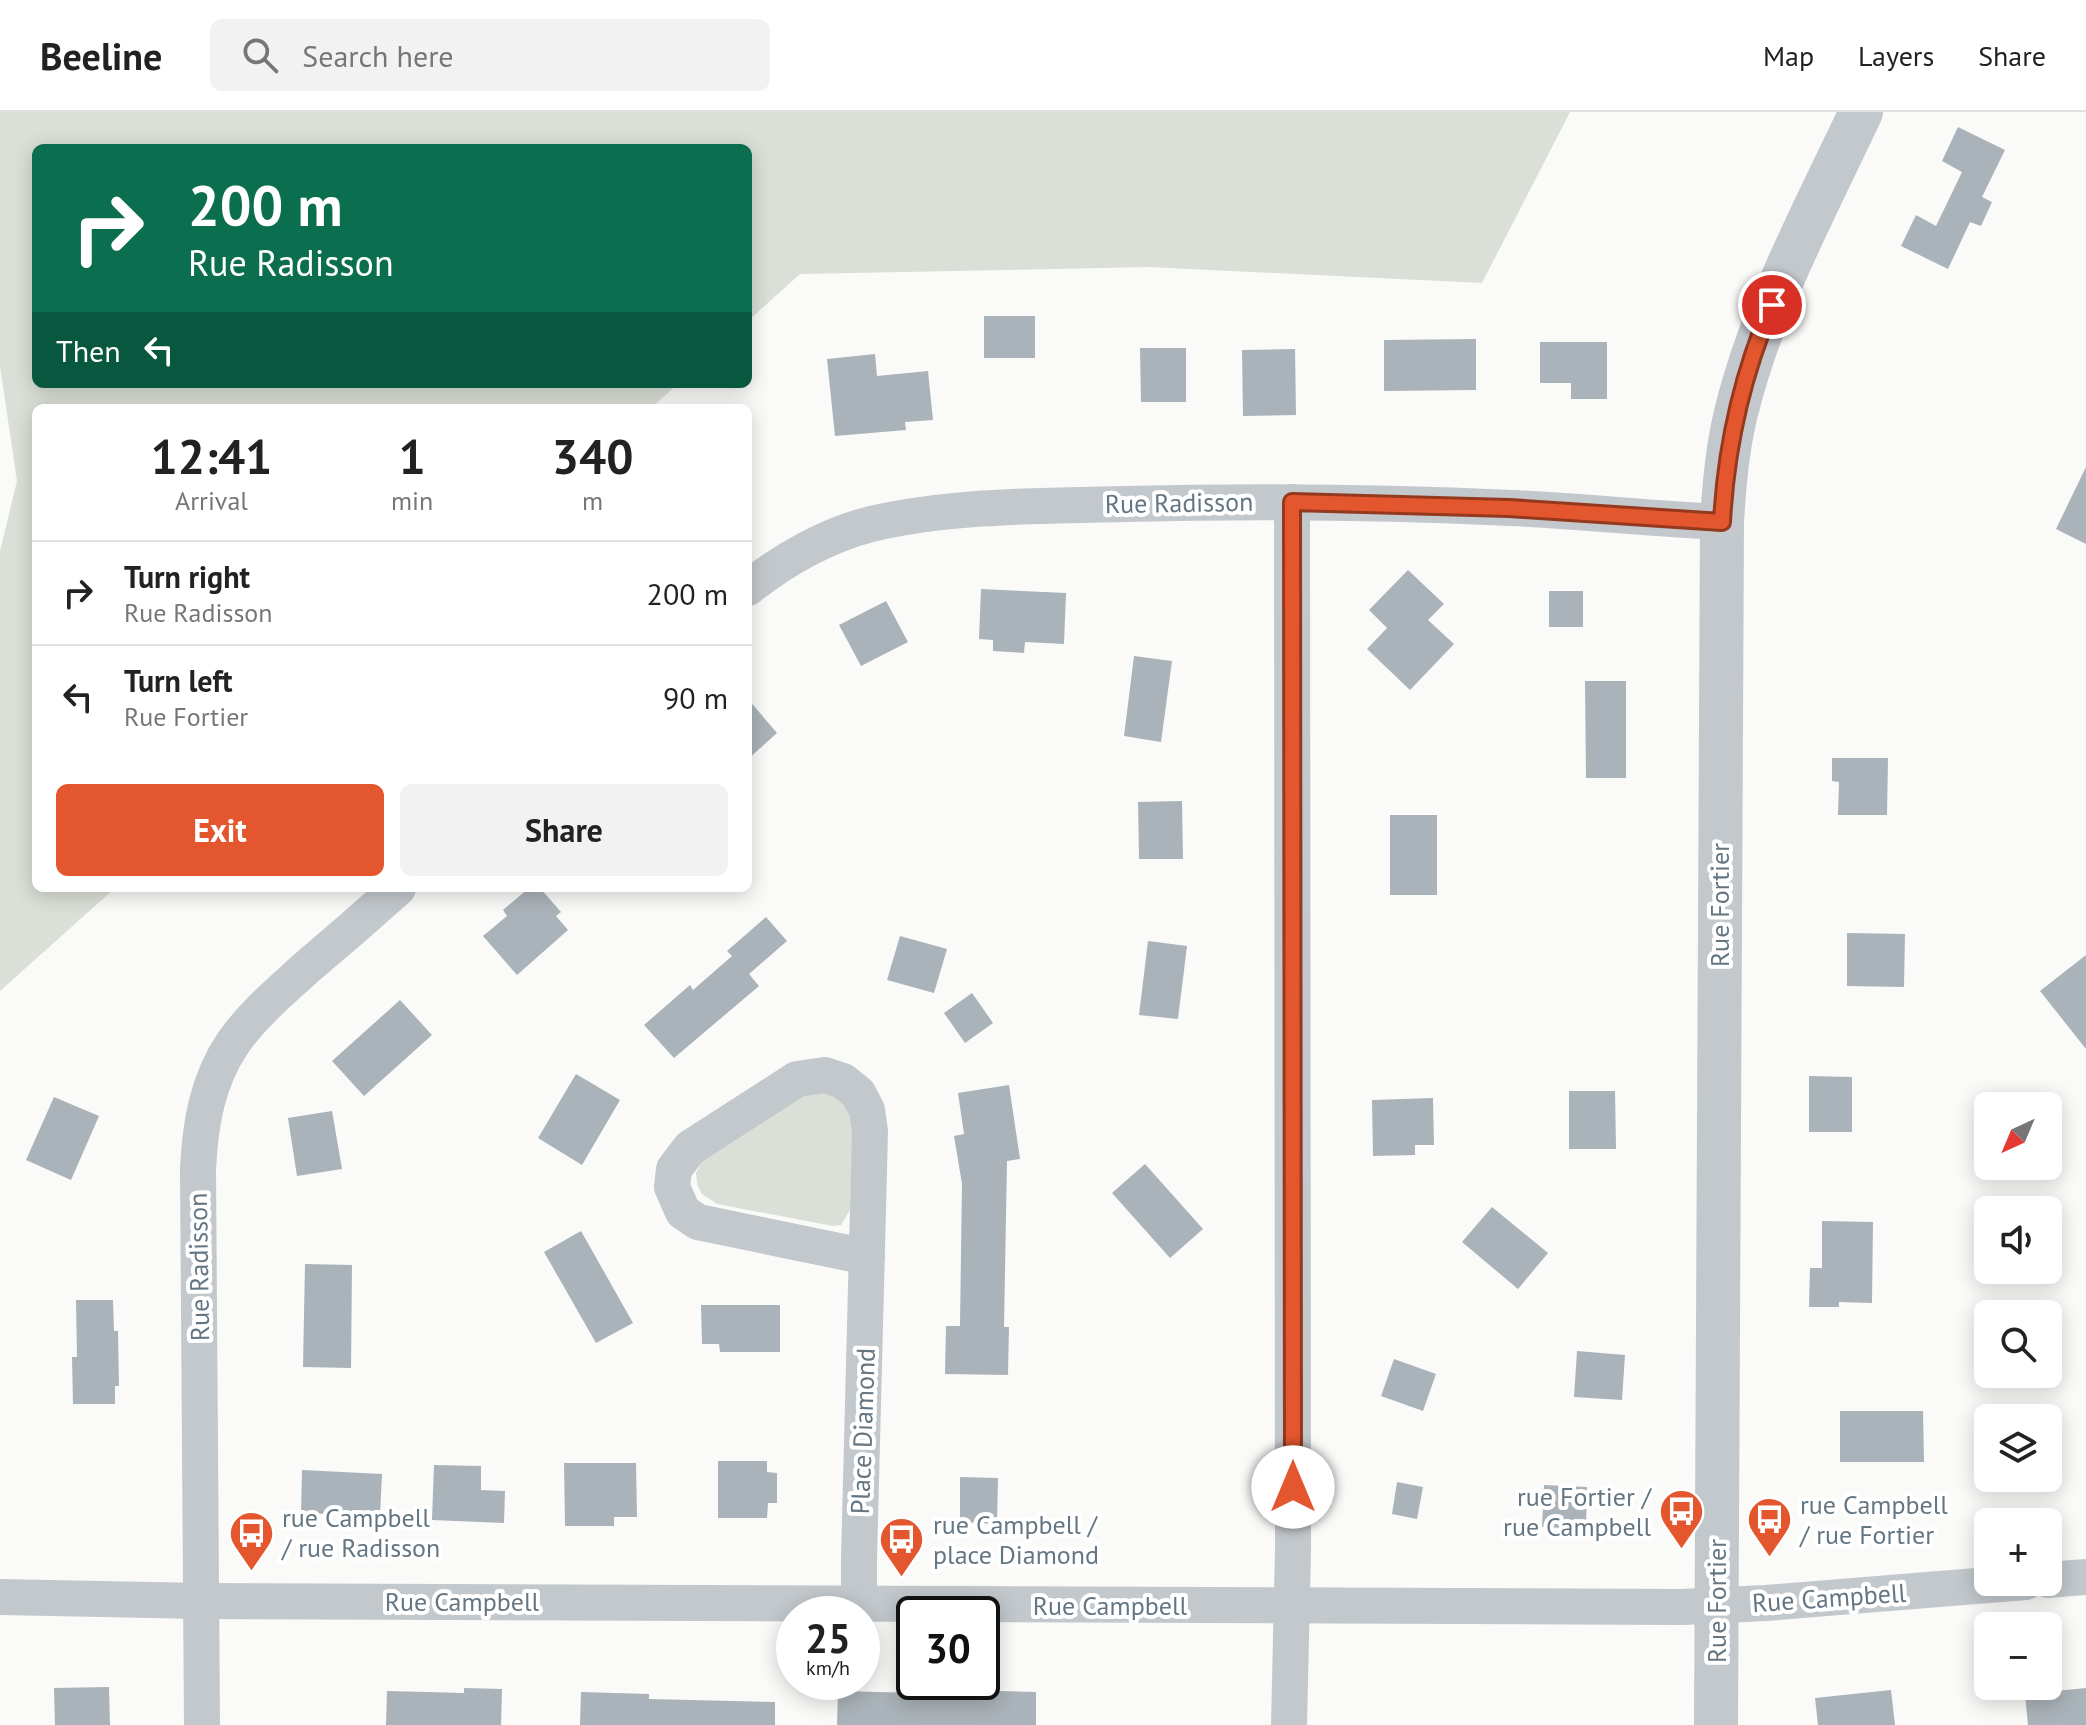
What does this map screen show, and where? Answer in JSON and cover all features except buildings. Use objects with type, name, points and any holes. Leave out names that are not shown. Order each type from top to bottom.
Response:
[{"type":"street","name":"Rue Fortier","points":[[1716,1725],[1722,522],[1725,466],[1733,425],[1763,326],[1861,112]]},
{"type":"street","name":"Rue Radisson","points":[[752,585],[783,564],[840,535],[868,525],[931,513],[1006,507],[1292,502],[1509,508],[1722,522]]},
{"type":"street","points":[[1289,1725],[1292,1607],[1292,502]]},
{"type":"street","name":"Rue Radisson","points":[[202,1725],[198,1170],[205,1105],[221,1065],[249,1023],[284,988],[393,892]]},
{"type":"street","name":"Place Diamond","points":[[859,1596],[867,1257],[870,1119],[858,1093],[843,1081],[825,1075],[797,1079],[690,1148],[674,1169],[672,1187],[677,1204],[698,1222],[867,1257]]},
{"type":"street","points":[[2062,1579],[2086,1577]]},
{"type":"street","name":"Rue Campbell","points":[[880,1605],[1717,1606],[1974,1586]]},
{"type":"street","name":"Rue Campbell","points":[[0,1597],[776,1604]]},
{"type":"shaded area","points":[[0,112],[1570,112],[1482,283],[1149,267],[800,274],[752,317],[752,144],[32,144],[32,388],[674,388],[656,404],[32,404],[32,892],[111,892],[0,991],[0,551],[17,481],[0,366]]},
{"type":"shaded area","points":[[816,1092],[837,1095],[853,1116],[850,1210],[841,1225],[717,1204],[702,1194],[696,1173],[708,1154],[804,1095]]},
{"type":"place","name":"rue Fortier / rue Campbell","points":[[1682,1551]]},
{"type":"place","name":"rue Campbell / rue Fortier","points":[[1769,1559]]},
{"type":"place","name":"rue Campbell / rue Radisson","points":[[251,1572]]},
{"type":"place","name":"rue Campbell / place Diamond","points":[[902,1579]]},
{"type":"route","points":[[1293,1487],[1292,502],[1509,508],[1722,522],[1725,466],[1736,412],[1772,305]]}]
